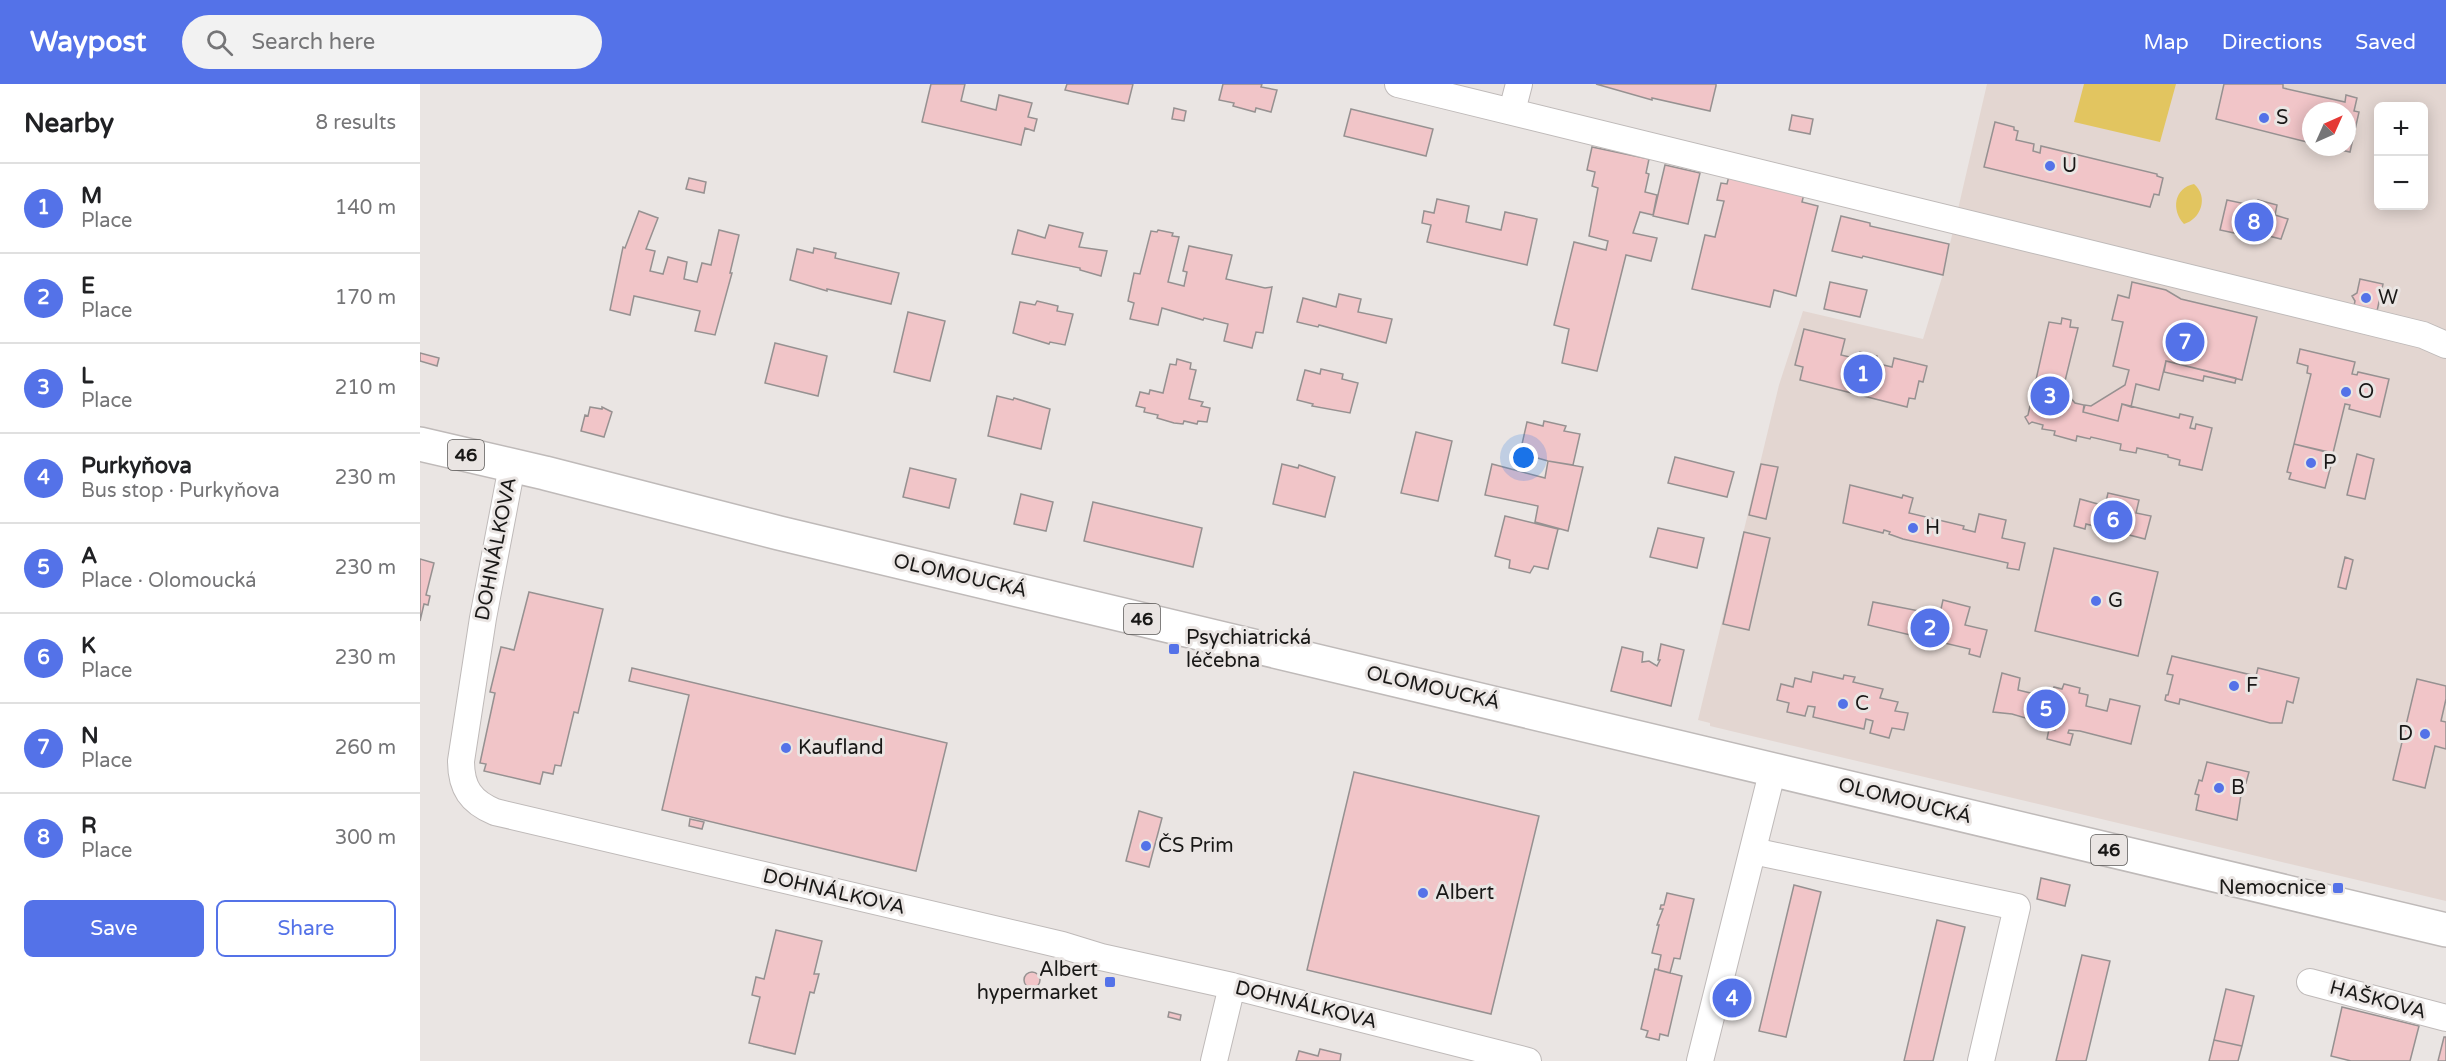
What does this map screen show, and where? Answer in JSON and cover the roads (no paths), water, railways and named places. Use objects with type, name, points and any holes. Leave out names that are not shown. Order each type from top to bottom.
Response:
[{"type":"main road","name":"OLOMOUCKÁ","points":[[420,444],[779,533],[2446,930]]},
{"type":"street","points":[[1398,84],[2423,335],[2446,345]]},
{"type":"street","points":[[1512,111],[1519,84]]},
{"type":"street","name":"DOHNÁLKOVA","points":[[512,466],[485,607],[461,761],[463,784],[475,801],[495,812],[1062,945],[1112,960],[1232,986],[1528,1061]]},
{"type":"street","points":[[1700,1061],[1773,769]]},
{"type":"street","points":[[1753,851],[2017,907],[1981,1061]]},
{"type":"street","name":"HAŠKOVA","points":[[2310,982],[2446,1018]]},
{"type":"street","points":[[1214,1061],[1232,986]]},
{"type":"place","name":"S","points":[[2264,118]]},
{"type":"place","name":"U","points":[[2050,166]]},
{"type":"place","name":"R","points":[[2254,222]]},
{"type":"place","name":"W","points":[[2366,298]]},
{"type":"place","name":"N","points":[[2185,342]]},
{"type":"place","name":"M","points":[[1863,374]]},
{"type":"place","name":"O","points":[[2346,392]]},
{"type":"place","name":"L","points":[[2050,396]]},
{"type":"place","name":"P","points":[[2311,463]]},
{"type":"place","name":"K","points":[[2113,520]]},
{"type":"place","name":"H","points":[[1913,528]]},
{"type":"place","name":"G","points":[[2096,601]]},
{"type":"place","name":"E","points":[[1930,628]]},
{"type":"place","name":"Psychiatrická léčebna","points":[[1174,649]]},
{"type":"place","name":"F","points":[[2234,686]]},
{"type":"place","name":"C","points":[[1843,704]]},
{"type":"place","name":"A","points":[[2046,709]]},
{"type":"place","name":"D","points":[[2425,734]]},
{"type":"place","name":"Kaufland","points":[[786,748]]},
{"type":"place","name":"B","points":[[2219,788]]},
{"type":"place","name":"ČS Prim","points":[[1146,846]]},
{"type":"place","name":"Nemocnice","points":[[2338,888]]},
{"type":"place","name":"Albert","points":[[1423,893]]},
{"type":"place","name":"Albert hypermarket","points":[[1110,982]]},
{"type":"place","name":"Purkyňova","points":[[1732,998]]}]
